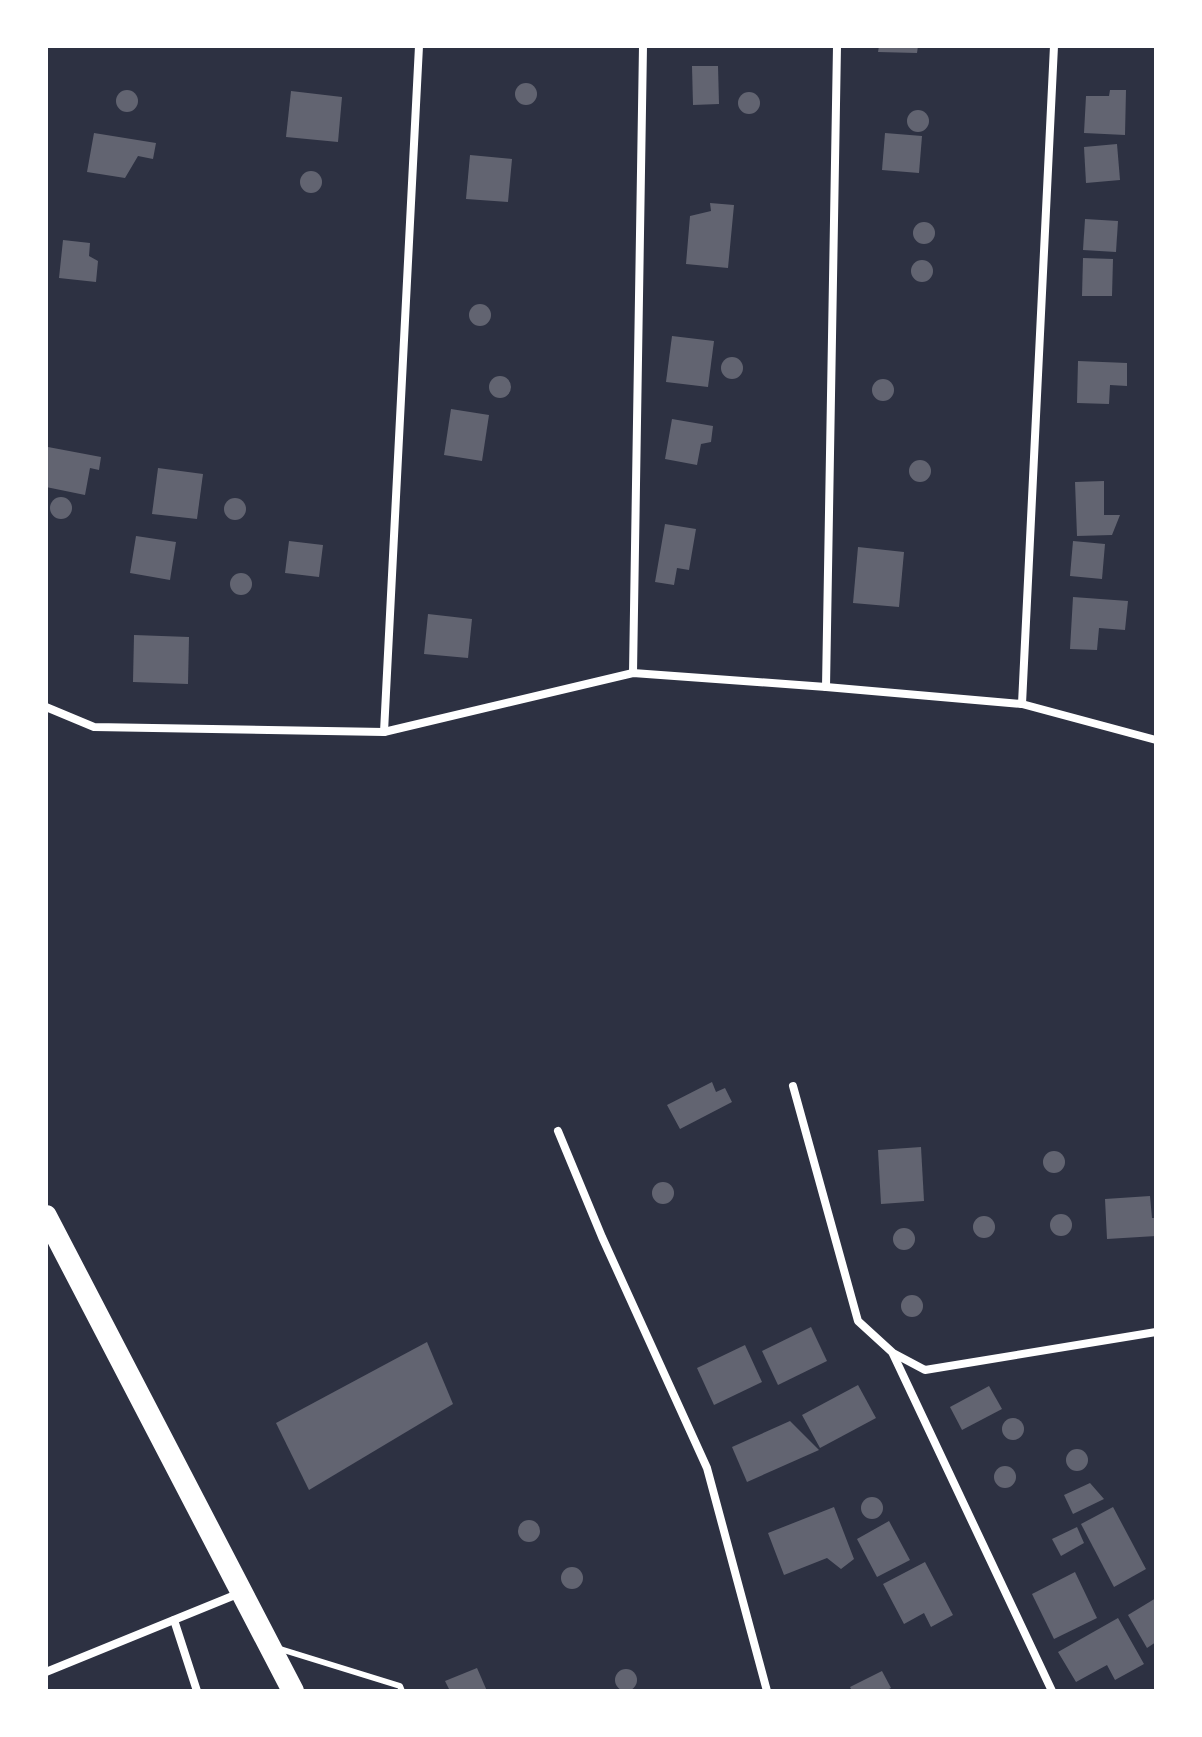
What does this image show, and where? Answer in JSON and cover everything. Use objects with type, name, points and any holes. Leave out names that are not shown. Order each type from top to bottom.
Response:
[{"type":"highway","points":[[46,1216],[293,1691]]},
{"type":"street","points":[[384,732],[419,46]]},
{"type":"street","points":[[633,673],[643,46]]},
{"type":"street","points":[[826,687],[837,46]]},
{"type":"street","points":[[1022,704],[1054,46]]},
{"type":"street","points":[[46,707],[94,727],[384,732],[633,673],[1022,704],[1156,740]]},
{"type":"street","points":[[793,1086],[858,1321],[893,1353],[925,1370],[1156,1332]]},
{"type":"street","points":[[558,1131],[602,1237],[707,1468],[767,1691]]},
{"type":"street","points":[[893,1353],[1052,1691]]},
{"type":"street","points":[[46,1672],[241,1593]]},
{"type":"street","points":[[174,1620],[197,1691]]},
{"type":"lane","points":[[270,1646],[400,1686],[402,1691]]},
{"type":"building","points":[[879,46],[918,46],[917,53],[878,52]]},
{"type":"building","points":[[692,66],[718,66],[719,104],[693,105]]},
{"type":"building","points":[[526,83],[534,86],[537,94],[534,102],[526,105],[518,102],[515,94],[518,86]]},
{"type":"building","points":[[127,90],[135,93],[138,101],[135,109],[127,112],[119,109],[116,101],[119,93]]},
{"type":"building","points":[[1110,90],[1126,90],[1125,135],[1084,133],[1086,96],[1109,96]]},
{"type":"building","points":[[291,91],[342,97],[338,142],[286,137]]},
{"type":"building","points":[[749,92],[757,95],[760,103],[757,111],[749,114],[741,111],[738,103],[741,95]]},
{"type":"building","points":[[918,110],[926,113],[929,121],[926,129],[918,132],[910,129],[907,121],[910,113]]},
{"type":"building","points":[[94,133],[156,143],[153,159],[138,156],[125,178],[87,172]]},
{"type":"building","points":[[885,133],[922,136],[919,173],[882,170]]},
{"type":"building","points":[[1117,144],[1120,180],[1086,183],[1084,147]]},
{"type":"building","points":[[470,155],[512,159],[508,202],[466,199]]},
{"type":"building","points":[[311,171],[319,174],[322,182],[319,190],[311,193],[303,190],[300,182],[303,174]]},
{"type":"building","points":[[710,203],[734,205],[728,268],[686,264],[690,216],[711,211]]},
{"type":"building","points":[[1085,219],[1118,221],[1116,252],[1083,250]]},
{"type":"building","points":[[924,222],[932,225],[935,233],[932,241],[924,244],[916,241],[913,233],[916,225]]},
{"type":"building","points":[[63,240],[90,243],[89,256],[98,261],[96,282],[59,278]]},
{"type":"building","points":[[1083,258],[1113,259],[1112,296],[1082,296]]},
{"type":"building","points":[[922,260],[930,263],[933,271],[930,279],[922,282],[914,279],[911,271],[914,263]]},
{"type":"building","points":[[480,304],[488,307],[491,315],[488,323],[480,326],[472,323],[469,315],[472,307]]},
{"type":"building","points":[[672,336],[714,341],[708,387],[666,382]]},
{"type":"building","points":[[732,357],[740,360],[743,368],[740,376],[732,379],[724,376],[721,368],[724,360]]},
{"type":"building","points":[[1078,361],[1127,363],[1127,386],[1110,385],[1109,404],[1077,403]]},
{"type":"building","points":[[500,376],[508,379],[511,387],[508,395],[500,398],[492,395],[489,387],[492,379]]},
{"type":"building","points":[[883,379],[891,382],[894,390],[891,398],[883,401],[875,398],[872,390],[875,382]]},
{"type":"building","points":[[451,409],[489,415],[482,461],[444,455]]},
{"type":"building","points":[[672,419],[713,426],[711,442],[701,444],[697,465],[665,459]]},
{"type":"building","points":[[48,447],[101,457],[99,470],[90,468],[85,495],[46,487]]},
{"type":"building","points":[[920,460],[928,463],[931,471],[928,479],[920,482],[912,479],[909,471],[912,463]]},
{"type":"building","points":[[158,468],[203,474],[197,519],[152,514]]},
{"type":"building","points":[[1104,481],[1104,515],[1120,515],[1112,535],[1077,536],[1075,482]]},
{"type":"building","points":[[61,497],[69,500],[72,508],[69,516],[61,519],[53,516],[50,508],[53,500]]},
{"type":"building","points":[[235,498],[243,501],[246,509],[243,517],[235,520],[227,517],[224,509],[227,501]]},
{"type":"building","points":[[665,524],[696,529],[689,570],[677,568],[674,585],[655,582]]},
{"type":"building","points":[[136,536],[176,542],[170,580],[130,573]]},
{"type":"building","points":[[289,541],[323,545],[319,577],[285,573]]},
{"type":"building","points":[[1073,541],[1105,544],[1102,579],[1070,576]]},
{"type":"building","points":[[858,547],[904,552],[899,607],[853,603]]},
{"type":"building","points":[[241,573],[249,576],[252,584],[249,592],[241,595],[233,592],[230,584],[233,576]]},
{"type":"building","points":[[1073,597],[1128,601],[1125,630],[1099,628],[1097,650],[1070,649]]},
{"type":"building","points":[[428,614],[472,619],[468,658],[424,654]]},
{"type":"building","points":[[134,635],[189,637],[188,684],[133,682]]},
{"type":"building","points":[[712,1082],[716,1092],[725,1088],[732,1102],[680,1129],[667,1105]]},
{"type":"building","points":[[921,1147],[924,1201],[881,1204],[878,1150]]},
{"type":"building","points":[[1054,1151],[1062,1154],[1065,1162],[1062,1170],[1054,1173],[1046,1170],[1043,1162],[1046,1154]]},
{"type":"building","points":[[663,1182],[671,1185],[674,1193],[671,1201],[663,1204],[655,1201],[652,1193],[655,1185]]},
{"type":"building","points":[[1150,1196],[1152,1218],[1156,1218],[1156,1236],[1107,1239],[1105,1199]]},
{"type":"building","points":[[1061,1214],[1069,1217],[1072,1225],[1069,1233],[1061,1236],[1053,1233],[1050,1225],[1053,1217]]},
{"type":"building","points":[[984,1216],[992,1219],[995,1227],[992,1235],[984,1238],[976,1235],[973,1227],[976,1219]]},
{"type":"building","points":[[904,1228],[912,1231],[915,1239],[912,1247],[904,1250],[896,1247],[893,1239],[896,1231]]},
{"type":"building","points":[[912,1295],[920,1298],[923,1306],[920,1314],[912,1317],[904,1314],[901,1306],[904,1298]]},
{"type":"building","points":[[811,1327],[827,1361],[778,1385],[762,1351]]},
{"type":"building","points":[[427,1342],[453,1404],[309,1490],[276,1423]]},
{"type":"building","points":[[745,1345],[762,1382],[714,1405],[697,1368]]},
{"type":"building","points":[[858,1385],[876,1418],[820,1448],[802,1415]]},
{"type":"building","points":[[989,1386],[1002,1409],[962,1430],[950,1407]]},
{"type":"building","points":[[1013,1418],[1021,1421],[1024,1429],[1021,1437],[1013,1440],[1005,1437],[1002,1429],[1005,1421]]},
{"type":"building","points":[[790,1421],[819,1450],[747,1482],[732,1447]]},
{"type":"building","points":[[1077,1449],[1085,1452],[1088,1460],[1085,1468],[1077,1471],[1069,1468],[1066,1460],[1069,1452]]},
{"type":"building","points":[[1005,1466],[1013,1469],[1016,1477],[1013,1485],[1005,1488],[997,1485],[994,1477],[997,1469]]},
{"type":"building","points":[[1090,1483],[1104,1499],[1073,1514],[1064,1495]]},
{"type":"building","points":[[872,1497],[880,1500],[883,1508],[880,1516],[872,1519],[864,1516],[861,1508],[864,1500]]},
{"type":"building","points":[[834,1507],[854,1559],[841,1569],[827,1558],[784,1575],[768,1533]]},
{"type":"building","points":[[1113,1507],[1146,1569],[1114,1587],[1081,1524]]},
{"type":"building","points":[[529,1520],[537,1523],[540,1531],[537,1539],[529,1542],[521,1539],[518,1531],[521,1523]]},
{"type":"building","points":[[889,1521],[910,1560],[877,1577],[857,1539]]},
{"type":"building","points":[[1077,1527],[1084,1543],[1061,1556],[1052,1539]]},
{"type":"building","points":[[925,1562],[953,1615],[931,1627],[924,1613],[904,1624],[883,1584]]},
{"type":"building","points":[[572,1567],[580,1570],[583,1578],[580,1586],[572,1589],[564,1586],[561,1578],[564,1570]]},
{"type":"building","points":[[1075,1572],[1097,1618],[1054,1639],[1032,1594]]},
{"type":"building","points":[[1156,1598],[1156,1642],[1147,1648],[1128,1615]]},
{"type":"building","points":[[1118,1618],[1144,1664],[1115,1680],[1107,1665],[1076,1682],[1058,1652]]},
{"type":"building","points":[[477,1668],[487,1691],[450,1691],[445,1681]]},
{"type":"building","points":[[626,1669],[634,1672],[637,1680],[634,1688],[626,1691],[618,1688],[615,1680],[618,1672]]},
{"type":"building","points":[[882,1671],[891,1688],[885,1691],[852,1691],[850,1687]]}]
